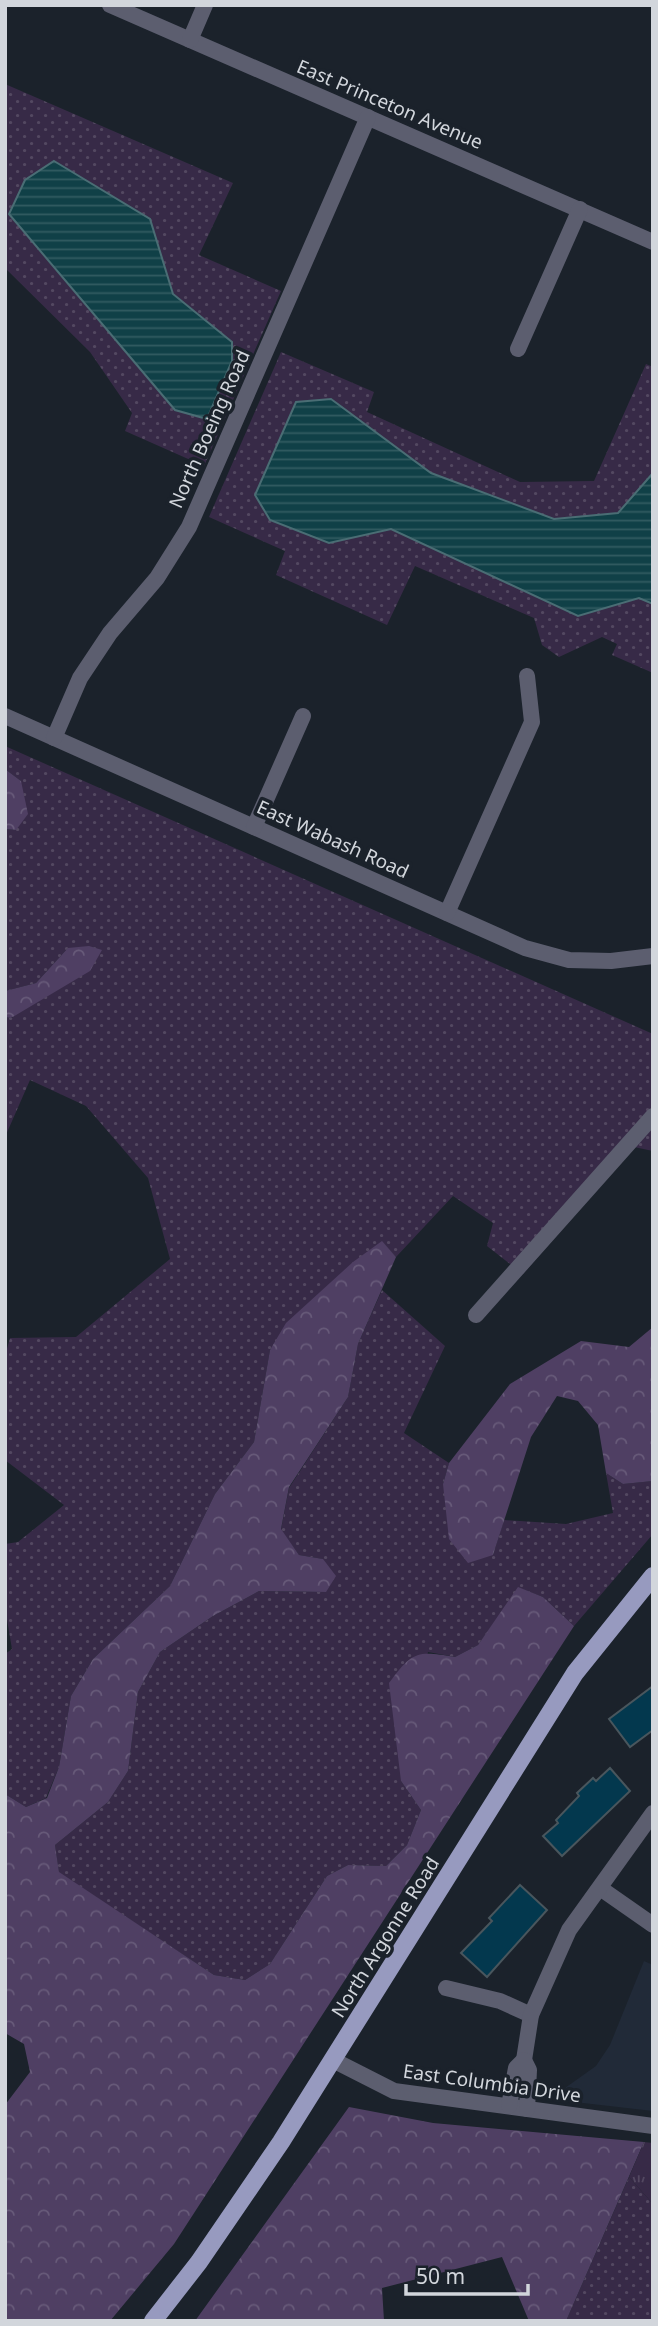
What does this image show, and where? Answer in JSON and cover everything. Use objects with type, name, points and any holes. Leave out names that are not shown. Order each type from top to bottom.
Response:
[{"type":"main road","name":"North Argonne Road","points":[[153,2321],[210,2247],[281,2142],[575,1673],[653,1576]]},
{"type":"street","name":"East Princeton Avenue","points":[[110,5],[653,242]]},
{"type":"street","points":[[190,40],[205,5]]},
{"type":"street","name":"North Boeing Road","points":[[54,738],[80,678],[110,633],[157,578],[189,527],[368,117]]},
{"type":"street","points":[[518,349],[580,209]]},
{"type":"street","points":[[447,913],[532,722],[527,676]]},
{"type":"street","name":"East Wabash Road","points":[[5,716],[525,948],[569,960],[611,961],[653,956]]},
{"type":"street","points":[[254,827],[303,716]]},
{"type":"street","points":[[476,1315],[653,1116]]},
{"type":"street","points":[[527,2109],[530,2086],[529,2070],[524,2060],[531,2015],[569,1930],[600,1888],[647,1834],[653,1813]]},
{"type":"street","points":[[600,1888],[653,1926]]},
{"type":"street","points":[[446,1988],[500,2001],[531,2015]]},
{"type":"street","name":"East Columbia Drive","points":[[333,2060],[394,2091],[653,2126]]},
{"type":"street","points":[[509,2106],[516,2068],[524,2060]]},
{"type":"shaded area","points":[[54,161],[150,219],[173,294],[232,342],[232,361],[207,419],[175,410],[9,214],[25,180]]},
{"type":"shaded area","points":[[331,399],[431,473],[554,519],[618,513],[653,473],[653,604],[639,598],[578,616],[391,529],[329,543],[270,520],[255,495],[296,402]]},
{"type":"shaded area","points":[[644,1961],[653,1965],[653,2111],[557,2100],[558,2093],[596,2066],[610,2045]]},
{"type":"green space","points":[[5,84],[233,183],[199,255],[281,291],[204,466],[125,431],[132,413],[90,352],[5,268]]},
{"type":"green space","points":[[281,352],[374,392],[367,412],[520,482],[594,481],[646,364],[653,367],[653,673],[612,655],[617,644],[602,637],[559,657],[542,645],[534,618],[415,566],[387,625],[276,575],[285,551],[209,517]]},
{"type":"green space","points":[[5,746],[653,1034],[653,1151],[634,1147],[523,1274],[487,1246],[493,1223],[453,1196],[396,1257],[382,1242],[270,1350],[254,1442],[215,1494],[170,1586],[93,1659],[71,1696],[59,1767],[46,1798],[26,1807],[5,1794],[5,1654],[12,1649],[5,1608],[5,1544],[18,1542],[64,1505],[5,1460],[5,1356],[10,1338],[76,1337],[170,1259],[148,1178],[86,1106],[30,1080],[5,1137],[5,1017],[12,1018],[68,948],[36,983],[5,991],[5,829],[16,830],[21,781],[5,769]]},
{"type":"green space","points":[[5,769],[21,781],[28,814],[16,830],[5,829]]},
{"type":"green space","points":[[89,946],[102,950],[90,971],[11,1018],[5,1017],[5,991],[36,983],[68,948]]},
{"type":"green space","points":[[382,1241],[396,1257],[358,1344],[348,1397],[289,1487],[281,1529],[299,1555],[323,1559],[336,1576],[326,1592],[259,1591],[213,1616],[160,1652],[138,1692],[128,1771],[108,1802],[55,1845],[59,1872],[214,1975],[245,1980],[270,1964],[327,1876],[348,1865],[386,1866],[407,1845],[421,1810],[401,1781],[389,1683],[404,1665],[410,1659],[423,1654],[455,1657],[478,1645],[518,1587],[543,1597],[574,1626],[174,2244],[110,2321],[5,2321],[5,2105],[30,2072],[24,2044],[5,2033],[5,1794],[26,1807],[47,1798],[59,1767],[71,1696],[93,1659],[170,1586],[215,1494],[254,1442],[270,1350],[286,1323],[353,1262]]},
{"type":"green space","points":[[382,1290],[445,1346],[404,1433],[449,1463],[443,1484],[493,1555],[504,1520],[566,1524],[613,1513],[606,1473],[623,1484],[653,1481],[653,1534],[574,1626],[543,1597],[519,1588],[478,1645],[455,1657],[428,1652],[401,1781],[421,1810],[407,1845],[386,1866],[348,1865],[327,1876],[270,1964],[245,1980],[214,1975],[59,1873],[55,1845],[108,1802],[128,1771],[138,1692],[160,1652],[213,1616],[259,1591],[325,1592],[323,1559],[299,1555],[281,1530],[289,1488],[348,1397],[358,1344]]},
{"type":"green space","points":[[653,1327],[653,1481],[623,1484],[606,1473],[598,1425],[578,1401],[557,1396],[531,1437],[493,1555],[468,1563],[449,1539],[443,1484],[449,1463],[510,1384],[581,1341],[629,1347]]},
{"type":"green space","points":[[349,2107],[433,2123],[644,2142],[566,2321],[529,2321],[502,2257],[382,2288],[384,2321],[195,2321]]},
{"type":"green space","points":[[644,2142],[653,2143],[653,2204],[629,2177]]},
{"type":"green space","points":[[629,2177],[653,2204],[653,2321],[566,2321]]},
{"type":"building","points":[[653,1686],[653,1730],[630,1747],[609,1719]]},
{"type":"building","points":[[610,1768],[630,1791],[562,1856],[543,1836],[558,1823],[556,1820],[579,1796],[577,1793],[593,1778],[596,1781]]},
{"type":"building","points":[[520,1885],[547,1910],[487,1977],[461,1953],[492,1921],[489,1918]]}]
